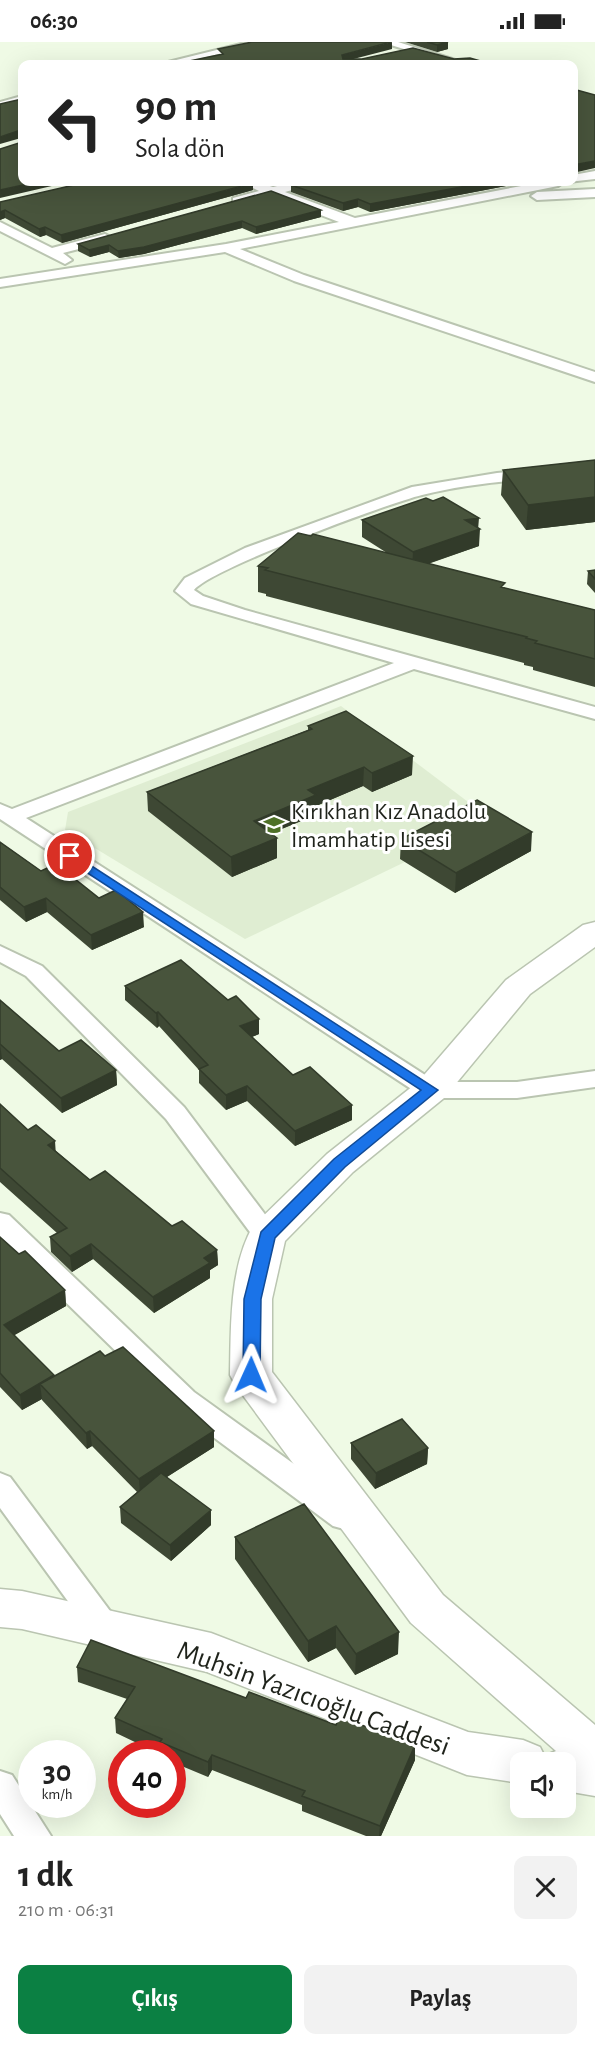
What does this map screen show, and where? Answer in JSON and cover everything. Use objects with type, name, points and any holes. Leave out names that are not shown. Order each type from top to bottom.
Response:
[{"type":"street","points":[[196,60],[264,42]]},
{"type":"street","points":[[386,42],[449,60]]},
{"type":"street","points":[[386,55],[409,49]]},
{"type":"street","points":[[0,92],[18,97]]},
{"type":"street","points":[[0,106],[18,99]]},
{"type":"street","points":[[578,178],[595,175]]},
{"type":"street","points":[[259,186],[352,222]]},
{"type":"street","points":[[225,205],[291,186]]},
{"type":"street","points":[[519,186],[525,188]]},
{"type":"street","points":[[0,283],[226,248],[536,186]]},
{"type":"street","points":[[469,199],[595,193]]},
{"type":"street","points":[[0,226],[85,270]]},
{"type":"street","points":[[52,252],[113,236]]},
{"type":"street","points":[[226,248],[299,278],[595,377]]},
{"type":"street","points":[[595,468],[497,478],[418,491],[251,552],[191,582],[184,591],[197,600],[239,614],[595,713]]},
{"type":"street","points":[[5,814],[414,662]]},
{"type":"street","points":[[5,814],[431,1090],[518,1090],[595,1079]]},
{"type":"street","points":[[595,932],[518,987],[431,1090],[340,1163],[267,1236],[252,1299],[251,1375],[379,1542],[427,1609],[595,1755]]},
{"type":"street","points":[[0,953],[34,971],[175,1113],[267,1236]]},
{"type":"street","points":[[0,1222],[184,1400],[379,1542]]},
{"type":"street","points":[[0,1485],[105,1628]]},
{"type":"street","name":"Muhsin Yazıcıoğlu Caddesi","points":[[0,1608],[105,1628],[211,1653],[467,1753],[510,1760]]},
{"type":"street","points":[[576,1771],[595,1774]]},
{"type":"street","points":[[0,1786],[34,1836]]},
{"type":"shaded area","name":"Kırıkhan Kız Anadolu İmamhatip Lisesi","points":[[341,706],[492,820],[245,939],[65,830],[68,812]]},
{"type":"building","points":[[252,42],[391,42],[342,55],[343,59],[362,59],[413,48],[454,59],[477,60],[194,60],[223,54],[218,49]]},
{"type":"building","points":[[427,42],[448,42],[437,45]]},
{"type":"building","points":[[578,90],[595,95],[595,161],[578,164]]},
{"type":"building","points":[[18,100],[18,131],[0,137],[0,104]]},
{"type":"building","points":[[18,143],[18,186],[0,190],[0,149]]},
{"type":"building","points":[[70,186],[242,186],[61,235],[45,227],[39,229],[5,210],[0,212],[0,202]]},
{"type":"building","points":[[294,186],[467,186],[370,204],[358,199],[343,203]]},
{"type":"building","points":[[271,191],[321,210],[256,227],[242,221],[144,247],[118,251],[109,245],[89,250],[78,244]]},
{"type":"building","points":[[595,460],[595,497],[528,505],[503,470]]},
{"type":"building","points":[[443,497],[479,518],[465,520],[480,529],[413,552],[362,520],[426,498],[433,501]]},
{"type":"building","points":[[298,533],[311,536],[313,534],[505,583],[501,587],[595,610],[595,659],[535,643],[537,641],[527,637],[265,570],[268,568],[258,566]]},
{"type":"building","points":[[595,570],[595,579],[588,571]]},
{"type":"building","name":"Kırıkhan Kız Anadolu İmamhatip Lisesi","points":[[346,711],[413,756],[372,773],[364,767],[308,790],[316,795],[254,821],[277,838],[231,857],[147,792],[312,729],[308,726]]},
{"type":"building","points":[[477,800],[532,832],[456,873],[401,839]]},
{"type":"building","points":[[0,842],[41,871],[56,864],[99,898],[116,890],[143,912],[91,935],[46,898],[24,907],[0,887]]},
{"type":"building","points":[[181,960],[228,1000],[236,996],[259,1019],[240,1026],[293,1075],[310,1067],[352,1105],[295,1131],[247,1086],[226,1095],[199,1069],[208,1065],[158,1012],[156,1013],[125,986]]},
{"type":"building","points":[[0,1000],[59,1051],[81,1040],[116,1070],[61,1098],[0,1044]]},
{"type":"building","points":[[0,1104],[28,1130],[36,1125],[55,1141],[48,1145],[90,1180],[105,1171],[172,1226],[182,1221],[217,1250],[204,1258],[210,1263],[153,1297],[91,1244],[70,1256],[50,1237],[67,1228],[0,1168]]},
{"type":"building","points":[[0,1237],[19,1254],[25,1251],[65,1290],[4,1325],[54,1375],[20,1395],[0,1373]]},
{"type":"building","points":[[123,1347],[214,1431],[139,1479],[90,1431],[86,1433],[40,1384],[100,1351],[105,1356]]},
{"type":"building","points":[[402,1419],[428,1448],[376,1473],[351,1443]]},
{"type":"building","points":[[161,1473],[211,1510],[170,1545],[120,1507]]},
{"type":"building","points":[[304,1504],[399,1632],[356,1654],[336,1626],[308,1641],[235,1537]]},
{"type":"building","points":[[91,1640],[246,1698],[249,1692],[336,1725],[340,1717],[415,1745],[380,1826],[302,1796],[305,1791],[212,1755],[208,1762],[186,1753],[186,1740],[161,1740],[115,1718],[135,1687],[77,1667]]},
{"type":"place","name":"Kırıkhan Kız Anadolu İmamhatip Lisesi","points":[[274,825]]},
{"type":"route","points":[[70,856],[431,1090],[340,1163],[267,1236],[252,1299],[251,1375]]}]
